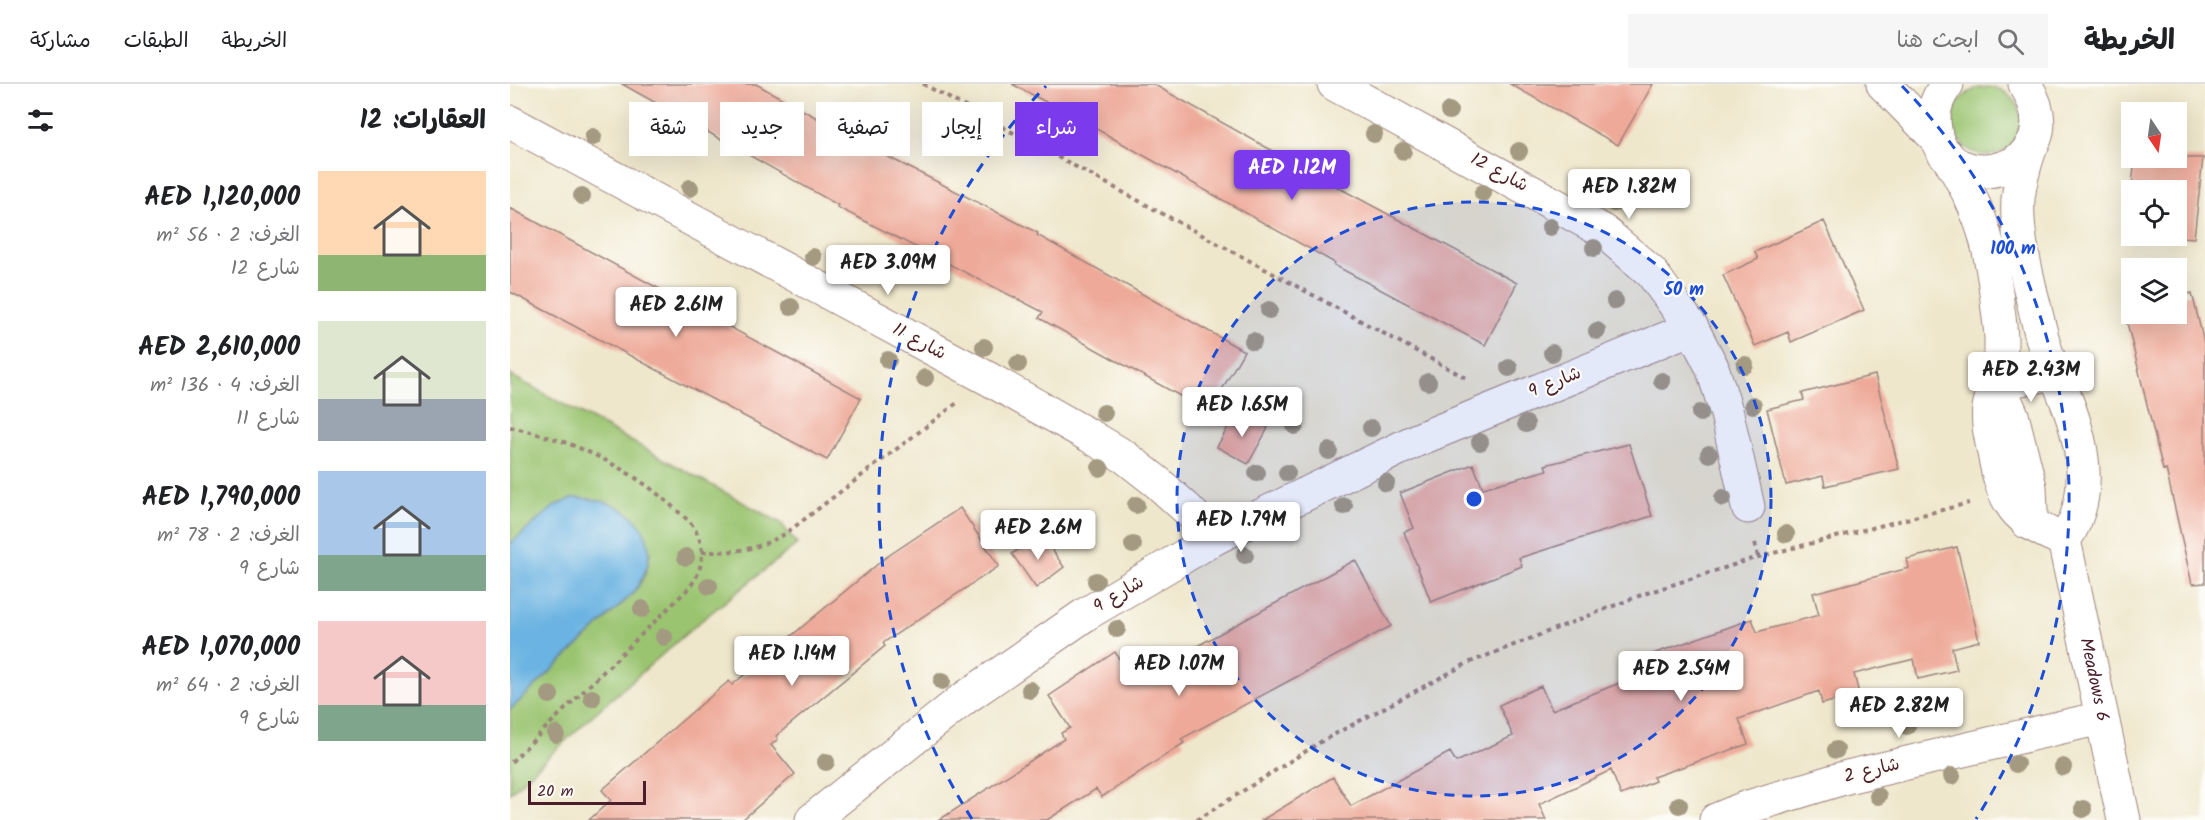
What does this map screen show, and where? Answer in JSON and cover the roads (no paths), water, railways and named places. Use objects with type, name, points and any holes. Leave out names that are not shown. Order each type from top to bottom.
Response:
[{"type":"street","name":"شارع 12","points":[[1334,84],[1603,231],[1651,272],[1692,328],[1712,367],[1726,414],[1748,507]]},
{"type":"street","points":[[1883,84],[1962,167],[1981,172],[2000,170],[2018,161],[2031,146]]},
{"type":"street","points":[[1947,84],[1938,96],[1932,116],[1941,146],[1962,179],[1975,206],[1990,252],[2001,338],[1998,383],[1992,395],[1989,419],[1995,459],[2009,503],[2027,522],[2064,540],[2072,530],[2078,511],[2083,492],[2084,473],[2073,420],[2040,329],[2022,254],[2018,200],[2022,172],[2037,133],[2038,119],[2033,91]]},
{"type":"street","name":"شارع 11","points":[[510,122],[989,379],[1125,457],[1187,508],[1215,538]]},
{"type":"street","name":"شارع 9","points":[[812,820],[962,700],[1086,614],[1215,538],[1406,445],[1692,328]]},
{"type":"street","points":[[1998,383],[2055,373]]},
{"type":"street","points":[[1998,383],[2012,416],[2031,487],[2031,511],[2027,522]]},
{"type":"street","name":"Meadows 6","points":[[2064,540],[2124,820]]},
{"type":"street","name":"شارع 2","points":[[1716,820],[1745,808],[1847,777],[2101,718]]},
{"type":"water","points":[[573,498],[594,499],[612,505],[628,513],[640,525],[647,539],[649,556],[645,574],[633,593],[510,710],[510,544],[556,505]]}]
